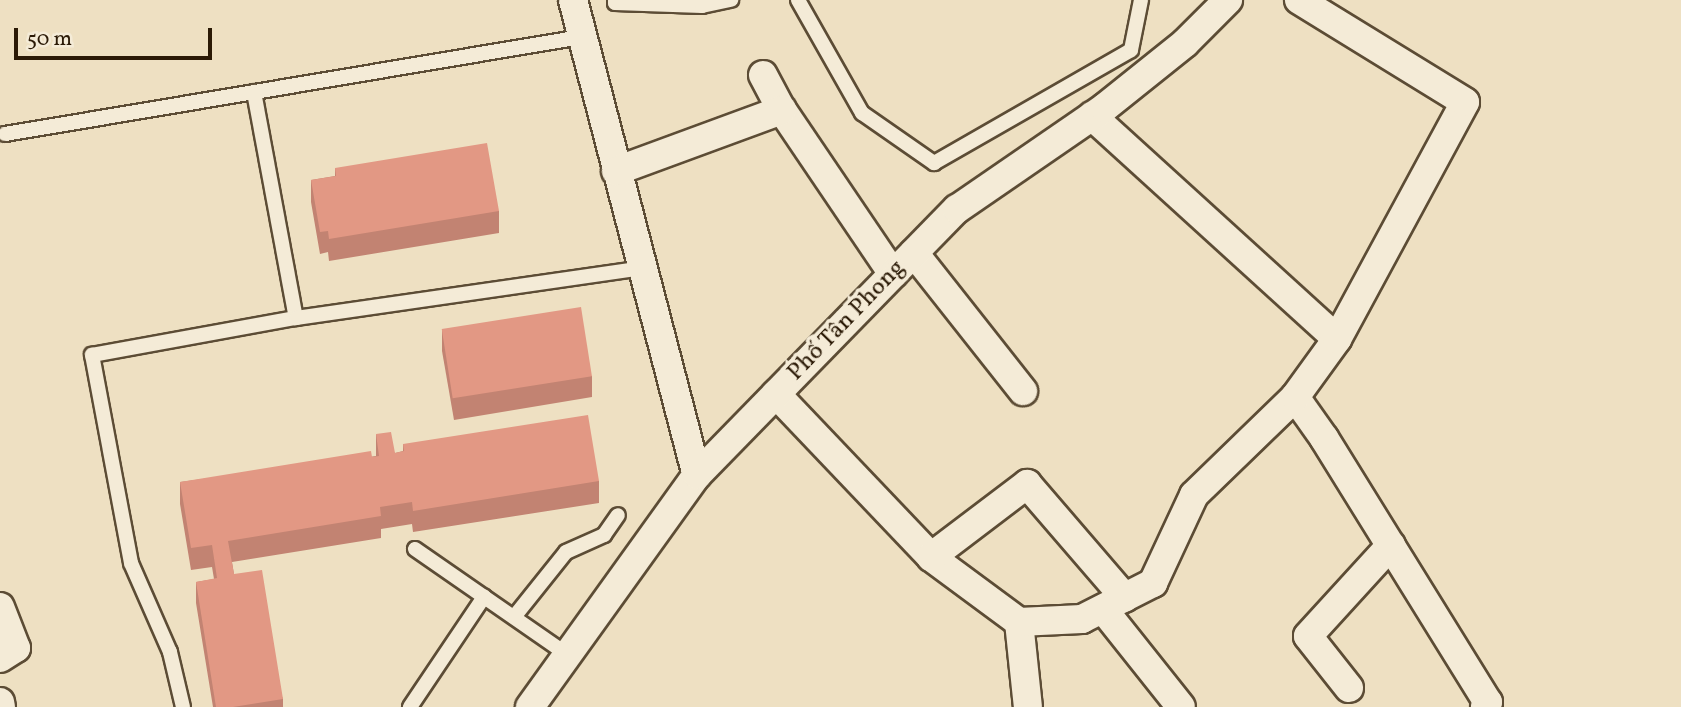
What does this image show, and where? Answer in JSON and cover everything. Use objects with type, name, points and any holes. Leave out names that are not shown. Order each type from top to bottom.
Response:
[{"type":"street","points":[[573,0],[696,475]]},
{"type":"street","name":"Phố Tân Phong","points":[[530,707],[696,475],[957,209],[1092,116],[1185,43],[1228,0]]},
{"type":"street","points":[[776,394],[931,557],[1019,622],[1082,619],[1153,583],[1194,495],[1295,397],[1337,340],[1465,102],[1299,0]]},
{"type":"street","points":[[763,75],[782,110],[893,274]]},
{"type":"street","points":[[616,171],[782,110]]},
{"type":"street","points":[[1092,116],[1337,340]]},
{"type":"street","points":[[914,253],[1023,391]]},
{"type":"street","points":[[1295,397],[1488,702],[1485,707]]},
{"type":"street","points":[[931,557],[1027,484],[1114,603],[1181,707]]},
{"type":"street","points":[[1349,688],[1308,636],[1391,545]]},
{"type":"street","points":[[0,607],[16,648],[0,658]]},
{"type":"street","points":[[1019,622],[1028,707]]},
{"type":"lane","points":[[615,0],[615,3],[702,6],[731,0]]},
{"type":"lane","points":[[798,0],[862,113],[934,163],[1131,50],[1141,0]]},
{"type":"lane","points":[[5,134],[581,37]]},
{"type":"lane","points":[[254,92],[296,318]]},
{"type":"lane","points":[[183,707],[170,652],[131,563],[92,355],[296,318],[642,268]]},
{"type":"lane","points":[[514,617],[566,552],[604,535],[618,515]]},
{"type":"lane","points":[[415,549],[568,655]]},
{"type":"lane","points":[[410,707],[484,597]]},
{"type":"building","points":[[487,143],[499,211],[329,239],[328,231],[320,232],[311,180],[336,176],[335,168]]},
{"type":"building","points":[[581,307],[592,376],[453,398],[442,329]]},
{"type":"building","points":[[588,415],[599,481],[413,511],[412,502],[380,507],[381,516],[228,541],[234,574],[262,570],[283,699],[216,707],[196,582],[217,578],[212,545],[191,548],[180,482],[371,451],[372,457],[379,456],[376,434],[391,432],[395,453],[404,451],[403,444]]}]
